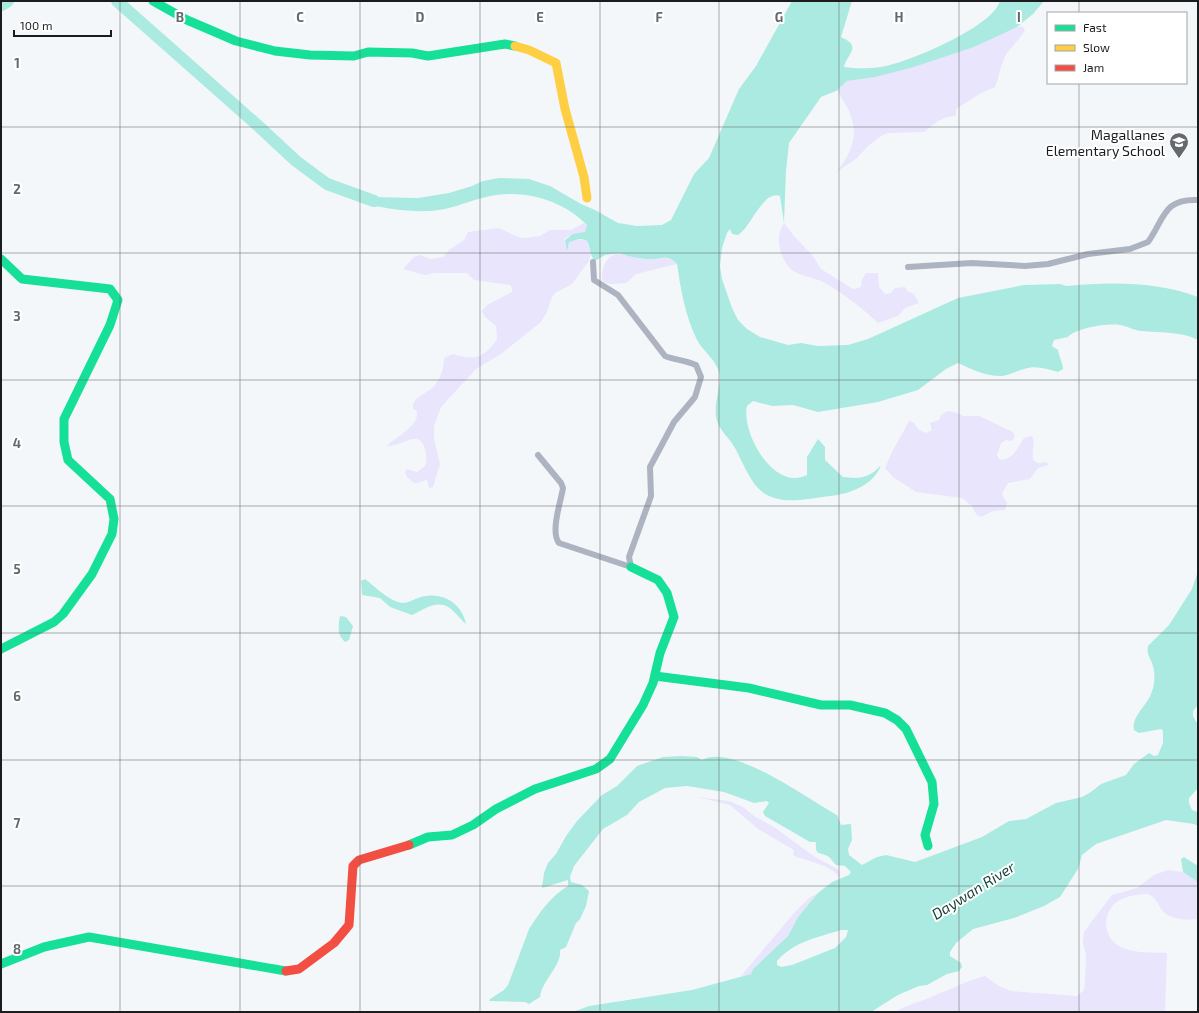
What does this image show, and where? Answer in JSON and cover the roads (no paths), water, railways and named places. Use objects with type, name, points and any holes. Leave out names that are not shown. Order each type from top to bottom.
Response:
[{"type":"street","points":[[153,1],[187,20],[236,41],[275,52],[310,55],[354,56],[368,52],[412,53],[428,56],[482,49],[505,44],[529,50],[556,63],[564,109],[584,177],[587,198]]},
{"type":"street","points":[[908,267],[972,263],[1026,266],[1048,264],[1088,254],[1130,249],[1148,242],[1163,213],[1170,207],[1179,202],[1198,200]]},
{"type":"street","points":[[1,259],[22,279],[110,290],[118,300],[110,325],[64,419],[64,442],[68,460],[110,499],[114,519],[112,534],[92,574],[61,617],[1,649]]},
{"type":"street","points":[[593,262],[594,280],[618,295],[665,356],[674,359],[683,359],[696,365],[701,376],[695,397],[674,422],[650,467],[651,496],[629,557],[631,567]]},
{"type":"street","points":[[1,964],[14,957],[64,942],[89,937],[284,971],[299,969],[334,943],[349,925],[353,866],[359,860],[392,851],[428,837],[452,835],[474,825],[496,809],[535,789],[596,769],[610,759],[643,705],[655,676],[660,653],[674,617],[667,592],[658,580],[631,567],[559,543],[556,539],[555,531],[563,488],[561,483],[538,455]]},
{"type":"street","points":[[655,676],[749,688],[821,705],[850,705],[885,713],[897,720],[906,729],[932,782],[934,804],[925,835],[928,846]]},
{"type":"water","points":[[792,1],[852,1],[841,37],[848,41],[852,47],[844,67],[873,68],[902,62],[952,40],[969,31],[983,21],[994,11],[1000,1],[1044,1],[1033,14],[1017,27],[974,47],[914,67],[875,77],[847,81],[836,91],[821,97],[789,143],[786,171],[784,223],[780,196],[768,198],[743,231],[738,235],[732,234],[730,229],[727,233],[722,248],[720,266],[722,279],[732,308],[738,320],[747,329],[760,337],[788,345],[801,343],[818,346],[848,345],[868,339],[958,298],[1024,285],[1060,284],[1066,286],[1132,284],[1166,288],[1198,297],[1198,340],[1184,335],[1141,331],[1120,325],[1101,326],[1078,331],[1068,337],[1054,340],[1052,346],[1058,350],[1063,367],[1063,369],[1058,372],[1033,367],[1006,375],[994,376],[978,372],[958,363],[946,369],[918,390],[878,402],[818,412],[793,405],[772,406],[753,401],[747,406],[749,431],[762,457],[772,468],[783,475],[795,478],[807,475],[807,457],[818,439],[825,447],[825,460],[843,477],[864,477],[873,473],[881,465],[873,478],[853,491],[811,499],[782,500],[765,494],[758,488],[748,474],[733,444],[721,430],[717,422],[716,405],[720,382],[719,372],[715,363],[697,340],[693,331],[684,303],[677,264],[673,261],[667,258],[642,258],[620,253],[605,255],[595,261],[586,240],[579,239],[569,242],[567,251],[565,240],[573,234],[585,232],[587,225],[566,208],[553,202],[527,195],[499,195],[481,198],[445,209],[413,211],[396,210],[371,205],[357,201],[344,193],[370,197],[418,198],[449,193],[483,181],[499,178],[529,179],[550,186],[618,223],[637,226],[662,225],[671,220],[694,174],[709,158],[739,89],[756,66]]},
{"type":"water","name":"Daywan River","points":[[1198,571],[1198,705],[1193,711],[1193,716],[1198,725],[1198,788],[1189,798],[1189,803],[1192,810],[1198,812],[1198,826],[1194,824],[1166,820],[1096,844],[1082,855],[1078,869],[1060,897],[1044,906],[1014,918],[973,929],[956,943],[950,952],[950,956],[961,963],[962,967],[959,971],[947,974],[927,985],[919,986],[898,995],[871,1012],[573,1012],[589,1006],[692,990],[751,974],[753,969],[788,936],[798,917],[818,893],[832,882],[849,875],[851,872],[845,866],[836,865],[826,855],[818,853],[816,850],[816,842],[810,842],[765,816],[763,812],[769,803],[767,801],[754,803],[724,792],[687,786],[665,788],[639,802],[627,815],[603,829],[574,866],[570,877],[571,882],[582,885],[589,891],[586,906],[580,919],[576,923],[566,947],[560,950],[558,962],[544,985],[540,997],[529,1004],[525,1002],[489,1001],[504,990],[508,985],[529,929],[537,917],[556,895],[568,886],[568,880],[542,888],[544,873],[548,863],[556,854],[566,836],[577,821],[602,795],[617,786],[637,766],[663,757],[697,757],[702,760],[716,757],[732,759],[771,776],[837,815],[841,825],[851,824],[852,840],[848,849],[849,855],[862,865],[877,857],[886,855],[915,862],[982,837],[1009,821],[1026,819],[1056,803],[1082,797],[1101,784],[1126,775],[1134,764],[1149,753],[1154,756],[1158,755],[1163,743],[1163,731],[1161,729],[1139,733],[1134,730],[1135,720],[1148,701],[1154,685],[1154,669],[1148,654],[1148,646],[1169,625],[1192,589]],"holes":[[[841,930],[848,930],[846,937],[835,948],[792,965],[781,967],[777,965],[777,961],[784,954],[806,941]]]},
{"type":"water","points":[[365,579],[385,595],[401,603],[429,596],[443,597],[450,600],[460,610],[466,624],[452,610],[443,605],[430,606],[412,615],[390,607],[380,598],[362,595],[361,581]]},
{"type":"water","points":[[340,616],[346,617],[353,626],[349,640],[345,642],[342,639],[339,630]]},
{"type":"water","points":[[1184,857],[1198,866],[1198,882],[1183,872],[1181,859]]},
{"type":"waterway","points":[[2,5],[8,1]]},
{"type":"waterway","points":[[117,1],[296,161],[327,184],[374,201]]},
{"type":"place","name":"Magallanes Elementary School","points":[[1179,159]]}]
